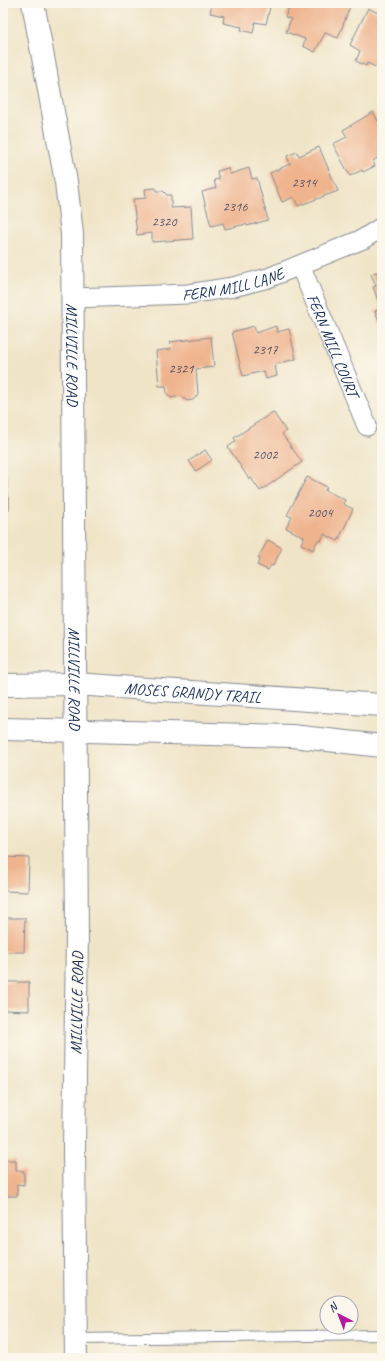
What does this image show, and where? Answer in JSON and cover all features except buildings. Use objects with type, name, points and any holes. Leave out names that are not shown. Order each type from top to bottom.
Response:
[{"type":"street","name":"MILLVILLE ROAD","points":[[33,3],[66,182],[72,234],[77,935],[74,1147],[76,1349]]},
{"type":"street","name":"FERN MILL LANE","points":[[73,298],[188,294],[232,287],[268,278],[363,239],[382,227]]},
{"type":"street","name":"FERN MILL COURT","points":[[300,265],[367,426]]},
{"type":"street","name":"MOSES GRANDY TRAIL","points":[[3,685],[75,684],[382,705]]},
{"type":"street","points":[[3,729],[76,729],[292,736],[382,746]]},
{"type":"lane","points":[[76,1349],[382,1335]]}]
